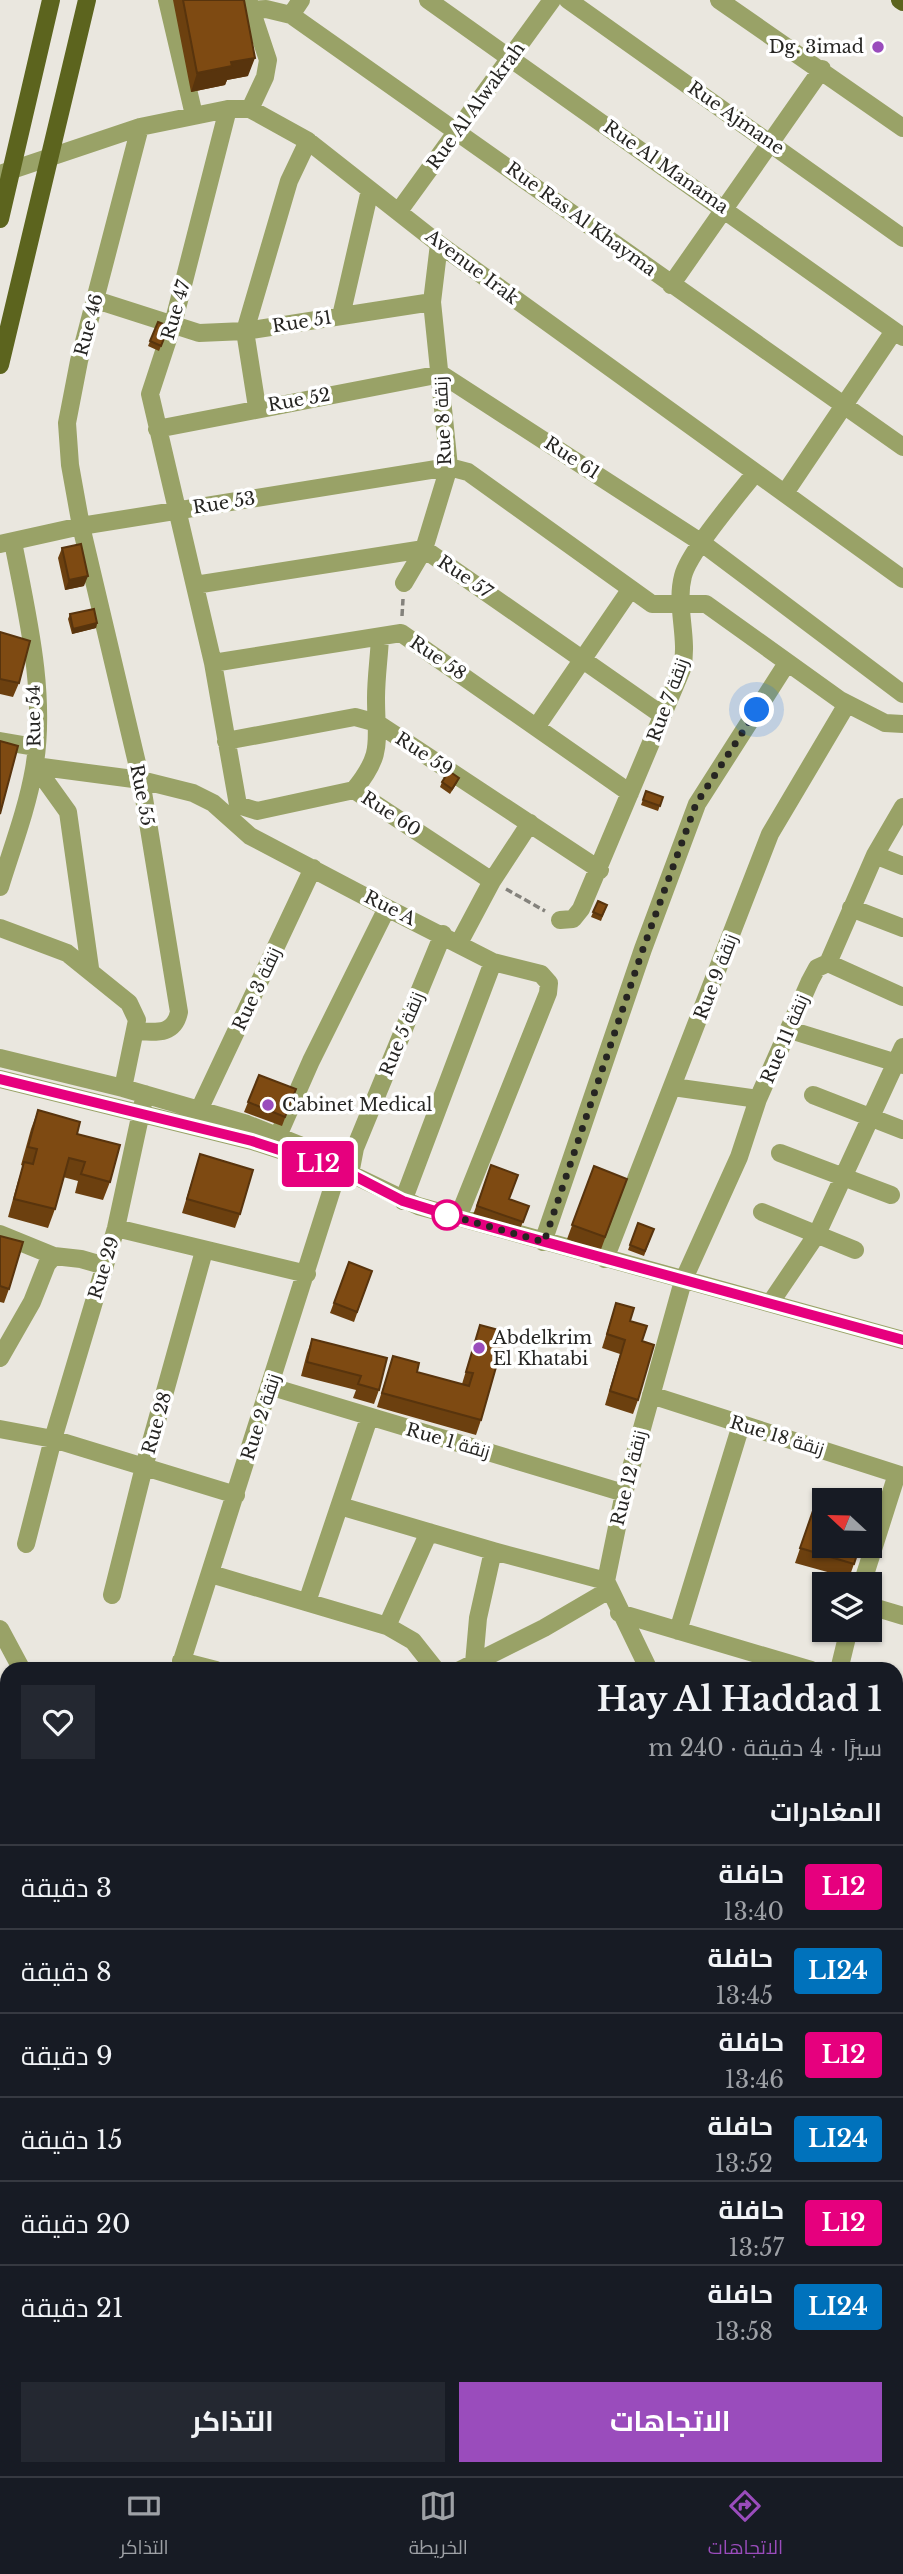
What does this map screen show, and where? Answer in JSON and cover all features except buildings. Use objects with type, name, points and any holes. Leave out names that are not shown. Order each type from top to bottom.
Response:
[{"type":"main road","points":[[0,219],[6,173],[51,0]]},
{"type":"main road","points":[[0,365],[87,0]]},
{"type":"street","points":[[167,0],[194,115]]},
{"type":"street","points":[[291,15],[301,0]]},
{"type":"street","name":"Rue Al Manama","points":[[428,0],[899,334]]},
{"type":"street","name":"Rue Al Alwakrah","points":[[399,211],[552,0]]},
{"type":"street","name":"Rue Ajmane","points":[[568,0],[903,238]]},
{"type":"street","points":[[719,0],[822,69],[903,128]]},
{"type":"street","points":[[250,5],[268,60],[265,77],[250,109]]},
{"type":"street","name":"Rue Ras Al Khayma","points":[[250,5],[291,15],[459,131],[671,285],[903,447]]},
{"type":"street","points":[[671,285],[822,69]]},
{"type":"street","name":"Avenue Irak","points":[[6,173],[140,127],[229,109],[250,109],[308,141],[439,244],[903,579]]},
{"type":"street","name":"Rue 47","points":[[229,109],[173,324],[151,385],[157,429],[179,510],[214,663],[226,741],[232,811]]},
{"type":"street","name":"Rue 46","points":[[81,526],[70,465],[67,423],[71,396],[140,127]]},
{"type":"street","points":[[257,407],[245,331],[289,181],[308,141]]},
{"type":"street","points":[[341,316],[370,190]]},
{"type":"street","name":"Rue 8 زنقة","points":[[404,583],[424,548],[449,467],[432,302],[439,244]]},
{"type":"street","name":"Rue 51","points":[[96,300],[199,333],[245,331],[432,302]]},
{"type":"street","points":[[785,493],[844,405],[899,334]]},
{"type":"street","name":"Rue 52","points":[[157,429],[257,407],[441,374]]},
{"type":"street","name":"Rue 61","points":[[441,374],[702,543],[903,694]]},
{"type":"street","points":[[449,467],[468,472],[652,604],[706,604],[847,704],[885,723],[903,724]]},
{"type":"street","name":"Rue 53","points":[[6,543],[81,526],[449,467]]},
{"type":"street","name":"Rue 7 زنقة","points":[[560,920],[568,921],[578,915],[600,870],[682,669],[687,649],[681,605],[682,576],[702,543],[755,473]]},
{"type":"street","name":"Rue 55","points":[[81,526],[141,780],[179,1012],[175,1025],[167,1031],[135,1031]]},
{"type":"street","name":"Rue 54","points":[[0,887],[35,766],[37,714],[28,622],[6,543]]},
{"type":"street","name":"Rue 57","points":[[195,585],[424,548],[662,715]]},
{"type":"street","points":[[537,726],[630,590]]},
{"type":"street","name":"Rue 58","points":[[214,663],[401,633],[630,793]]},
{"type":"street","points":[[354,790],[375,757],[378,747],[380,638]]},
{"type":"street","points":[[544,1242],[643,949],[696,804],[787,663]]},
{"type":"street","name":"Rue 9 زنقة","points":[[605,1259],[770,834],[847,704]]},
{"type":"street","name":"Rue 59","points":[[226,741],[355,718],[377,723],[600,870]]},
{"type":"street","points":[[0,741],[35,747]]},
{"type":"street","points":[[35,766],[68,812],[90,968]]},
{"type":"street","name":"Rue A","points":[[35,766],[141,780],[193,793],[232,811],[250,835],[387,908],[494,962],[541,974],[549,984],[548,993],[458,1218]]},
{"type":"street","name":"Rue 60","points":[[232,811],[257,811],[354,790],[492,881]]},
{"type":"street","name":"Rue 11 زنقة","points":[[683,1281],[739,1157],[758,1099],[810,981],[817,968],[828,963],[876,855],[903,807]]},
{"type":"street","points":[[459,943],[492,881],[530,822]]},
{"type":"street","points":[[876,855],[903,866]]},
{"type":"street","name":"Rue 3 زنقة","points":[[199,1110],[313,868]]},
{"type":"street","points":[[278,1136],[311,1061],[387,908]]},
{"type":"street","points":[[851,908],[903,928]]},
{"type":"street","points":[[0,928],[45,942],[90,968],[129,1003],[137,1020],[123,1088]]},
{"type":"street","name":"Rue 5 زنقة","points":[[344,1170],[443,934]]},
{"type":"street","points":[[403,1201],[494,962]]},
{"type":"street","points":[[828,963],[903,997]]},
{"type":"street","points":[[771,1301],[817,1234],[870,1117],[901,1058],[790,1030]]},
{"type":"street","points":[[0,1058],[123,1088],[143,1103],[344,1170]]},
{"type":"street","points":[[0,1079],[199,1110],[278,1136],[403,1201],[683,1281],[771,1301],[903,1340]]},
{"type":"street","points":[[673,1087],[758,1099]]},
{"type":"street","points":[[813,1095],[903,1130]]},
{"type":"street","name":"Rue 29","points":[[26,1544],[53,1439],[116,1228],[143,1103]]},
{"type":"street","points":[[780,1153],[891,1195]]},
{"type":"street","name":"Rue 2 زنقة","points":[[181,1662],[272,1387],[306,1274],[344,1170]]},
{"type":"street","points":[[762,1212],[855,1250]]},
{"type":"street","points":[[116,1228],[306,1274]]},
{"type":"street","points":[[0,1234],[54,1256],[81,1259],[105,1266]]},
{"type":"street","name":"Rue 28","points":[[112,1595],[144,1467],[204,1251]]},
{"type":"street","points":[[0,1358],[32,1301],[47,1264],[54,1256]]},
{"type":"street","name":"Rue 12 زنقة","points":[[607,1586],[624,1493],[683,1281]]},
{"type":"street","name":"Rue 1 زنقة","points":[[272,1387],[624,1493]]},
{"type":"street","name":"Rue 18 زنقة","points":[[651,1395],[900,1475]]},
{"type":"street","points":[[307,1602],[369,1418]]},
{"type":"street","points":[[678,1630],[740,1425]]},
{"type":"street","points":[[0,1429],[53,1439],[236,1495]]},
{"type":"street","points":[[866,1572],[900,1475]]},
{"type":"street","points":[[340,1506],[607,1586],[645,1662]]},
{"type":"street","points":[[387,1626],[429,1532]]},
{"type":"street","points":[[468,1662],[493,1551]]},
{"type":"street","points":[[211,1574],[387,1626],[413,1641],[430,1662]]},
{"type":"street","points":[[476,1662],[607,1586]]},
{"type":"street","points":[[882,1610],[903,1616]]},
{"type":"street","points":[[620,1613],[784,1662]]},
{"type":"street","points":[[0,1629],[18,1662]]},
{"type":"street","points":[[841,1662],[846,1642]]},
{"type":"path","points":[[401,633],[404,583]]},
{"type":"path","points":[[492,881],[560,920]]},
{"type":"bus line","name":"L12","points":[[0,1079],[252,1141],[347,1172],[403,1201],[458,1218],[683,1281],[771,1301],[903,1340]]},
{"type":"place","name":"Dg. 3imad","points":[[878,47]]},
{"type":"place","name":"Cabinet Medical","points":[[268,1105]]},
{"type":"place","name":"Abdelkrim El Khatabi","points":[[479,1348]]},
{"type":"route","points":[[447,1215],[438,1212],[544,1242],[643,949],[696,804],[757,710]]}]
